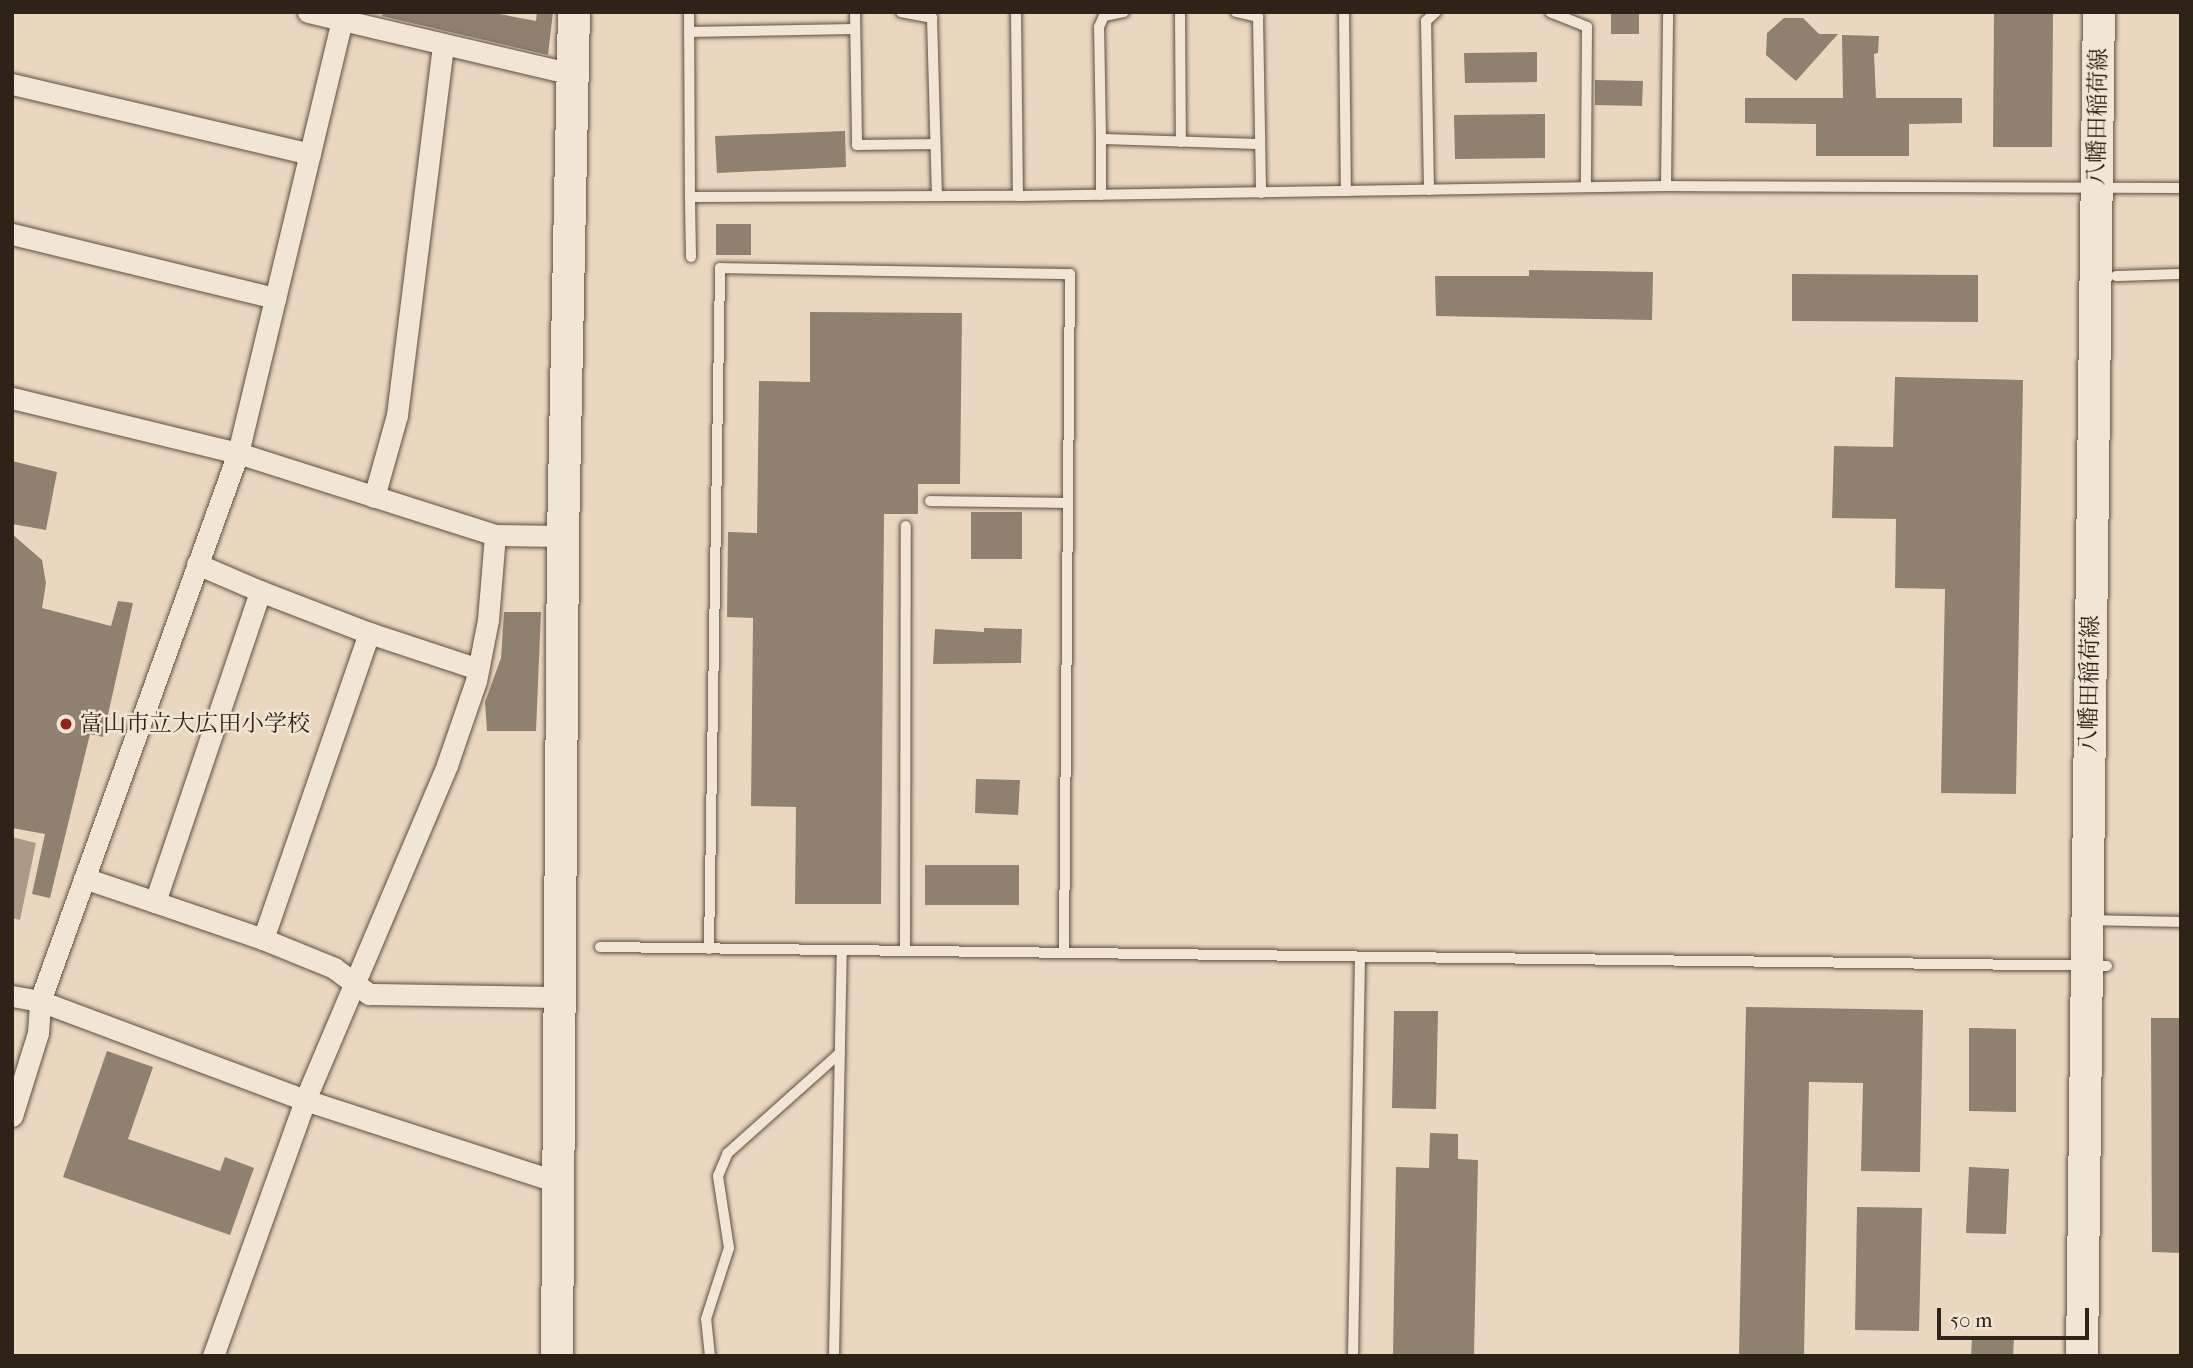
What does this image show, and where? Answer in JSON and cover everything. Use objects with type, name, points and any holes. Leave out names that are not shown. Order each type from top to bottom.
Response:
[{"type":"main road","points":[[557,1356],[563,536],[574,12]]},
{"type":"main road","name":"八幡田稲荷線","points":[[2097,920],[2116,276],[2107,188],[2099,12]]},
{"type":"main road","name":"八幡田稲荷線","points":[[2103,1356],[2097,920],[2107,188],[2119,12]]},
{"type":"main road","name":"八幡田稲荷線","points":[[2082,1356],[2098,965]]},
{"type":"street","points":[[308,12],[343,16],[443,46],[573,74]]},
{"type":"street","points":[[12,1116],[38,1033],[40,1001],[238,453],[343,16]]},
{"type":"street","points":[[374,497],[397,415],[443,46]]},
{"type":"street","points":[[12,84],[310,154]]},
{"type":"street","points":[[12,234],[275,298]]},
{"type":"street","points":[[12,398],[238,453],[495,535],[563,536]]},
{"type":"street","points":[[213,1356],[305,1100],[357,983],[447,765],[478,669],[488,620],[495,535]]},
{"type":"street","points":[[197,564],[369,633],[478,669]]},
{"type":"street","points":[[155,902],[260,591]]},
{"type":"street","points":[[263,939],[369,633]]},
{"type":"street","points":[[85,878],[263,939],[334,968],[369,994],[560,997]]},
{"type":"street","points":[[12,996],[40,1001],[305,1100],[560,1183]]},
{"type":"lane","points":[[689,12],[691,257]]},
{"type":"lane","points":[[855,12],[857,145],[935,144]]},
{"type":"lane","points":[[901,12],[932,18],[936,197]]},
{"type":"lane","points":[[1016,12],[1018,196]]},
{"type":"lane","points":[[1101,195],[1098,27],[1104,16],[1125,12]]},
{"type":"lane","points":[[1180,12],[1181,142]]},
{"type":"lane","points":[[1236,12],[1258,17],[1261,193]]},
{"type":"lane","points":[[1344,12],[1346,191]]},
{"type":"lane","points":[[1429,190],[1426,21],[1436,12]]},
{"type":"lane","points":[[1550,12],[1587,27],[1586,187]]},
{"type":"lane","points":[[1666,186],[1668,12]]},
{"type":"lane","points":[[689,32],[854,29]]},
{"type":"lane","points":[[1101,139],[1260,144]]},
{"type":"lane","points":[[690,197],[936,197],[1666,186],[2181,188]]},
{"type":"lane","points":[[709,948],[720,268],[1070,274],[1064,953]]},
{"type":"lane","points":[[2116,276],[2181,274]]},
{"type":"lane","points":[[930,501],[1068,503]]},
{"type":"lane","points":[[905,951],[906,526]]},
{"type":"lane","points":[[2097,920],[2181,922]]},
{"type":"lane","points":[[600,947],[2098,965]]},
{"type":"lane","points":[[834,1356],[842,950]]},
{"type":"lane","points":[[1353,1356],[1360,958]]},
{"type":"lane","points":[[710,1356],[706,1319],[729,1248],[718,1176],[728,1153],[840,1053]]},
{"type":"shaded area","points":[[12,837],[36,843],[20,920],[12,918]]},
{"type":"building","points":[[383,12],[489,12],[536,21],[537,12],[553,12],[548,55],[382,16]]},
{"type":"building","points":[[1611,12],[1639,12],[1639,34],[1611,34]]},
{"type":"building","points":[[1994,12],[2053,12],[2052,147],[1993,147]]},
{"type":"building","points":[[1784,18],[1803,18],[1819,34],[1838,34],[1796,81],[1766,55],[1767,33]]},
{"type":"building","points":[[1842,35],[1879,36],[1878,53],[1874,54],[1876,98],[1962,98],[1962,123],[1909,124],[1909,156],[1816,156],[1816,124],[1745,123],[1745,98],[1843,98]]},
{"type":"building","points":[[1537,52],[1537,82],[1465,83],[1464,53]]},
{"type":"building","points":[[1595,80],[1643,81],[1642,106],[1595,105]]},
{"type":"building","points":[[1545,114],[1545,158],[1455,159],[1454,115]]},
{"type":"building","points":[[845,131],[846,167],[717,173],[715,136]]},
{"type":"building","points":[[716,224],[751,224],[751,255],[716,255]]},
{"type":"building","points":[[1529,270],[1653,272],[1652,320],[1436,316],[1435,276],[1529,276]]},
{"type":"building","points":[[1792,274],[1978,275],[1978,322],[1792,321]]},
{"type":"building","points":[[810,312],[962,313],[960,484],[918,484],[918,514],[884,514],[881,904],[795,904],[796,807],[751,806],[753,618],[727,617],[728,532],[757,533],[759,381],[810,382]]},
{"type":"building","points":[[1895,377],[2023,380],[2016,794],[1941,793],[1945,589],[1895,588],[1896,519],[1832,518],[1834,446],[1893,447]]},
{"type":"building","points":[[12,461],[57,472],[46,530],[12,524]]},
{"type":"building","points":[[971,512],[1022,512],[1022,559],[971,559]]},
{"type":"building","points":[[12,534],[42,560],[46,583],[42,608],[111,626],[118,601],[133,603],[103,737],[90,734],[50,898],[32,894],[45,834],[12,828]]},
{"type":"building","points":[[504,612],[541,612],[536,731],[487,731],[485,702],[501,658]]},
{"type":"building","points":[[984,628],[1022,629],[1021,663],[933,664],[935,629],[984,632]]},
{"type":"building","points":[[976,779],[1020,780],[1018,815],[975,813]]},
{"type":"building","points":[[925,865],[1019,865],[1019,905],[925,905]]},
{"type":"building","points":[[1746,1007],[1923,1010],[1920,1172],[1861,1171],[1863,1083],[1809,1082],[1804,1356],[1739,1356]]},
{"type":"building","points":[[1394,1011],[1438,1011],[1436,1109],[1392,1108]]},
{"type":"building","points":[[2151,1018],[2181,1018],[2181,1253],[2152,1252]]},
{"type":"building","points":[[1969,1028],[2016,1029],[2016,1112],[1969,1111]]},
{"type":"building","points":[[107,1051],[153,1067],[128,1139],[220,1171],[225,1157],[254,1168],[230,1235],[63,1177]]},
{"type":"building","points":[[1430,1133],[1458,1134],[1458,1159],[1478,1160],[1474,1356],[1393,1356],[1396,1167],[1429,1168]]},
{"type":"building","points":[[1969,1167],[2009,1169],[2006,1234],[1966,1233]]},
{"type":"building","points":[[1857,1207],[1922,1208],[1919,1331],[1855,1330]]},
{"type":"building","points":[[1972,1338],[2014,1339],[2013,1356],[1971,1356]]},
{"type":"place","name":"富山市立大広田小学校","points":[[66,724]]}]
